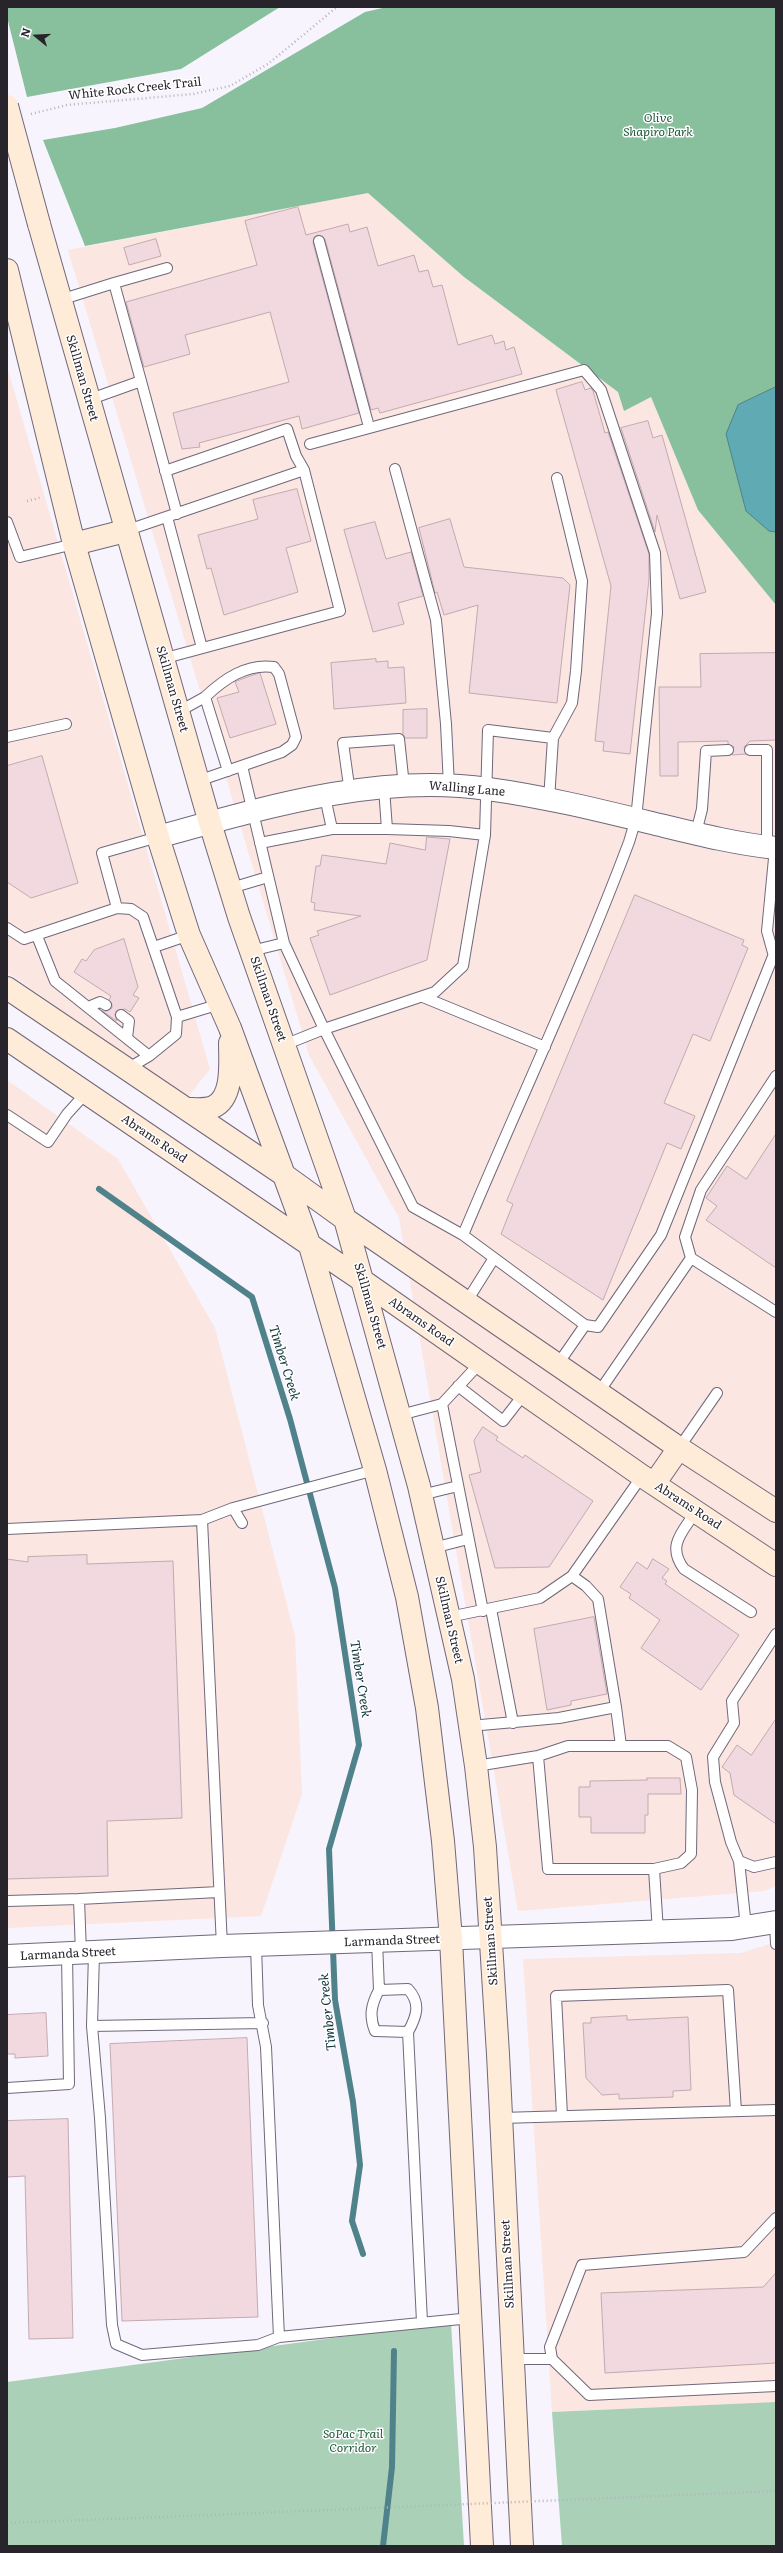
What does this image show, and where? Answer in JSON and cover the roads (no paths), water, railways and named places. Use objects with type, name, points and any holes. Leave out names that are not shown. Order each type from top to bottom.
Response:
[{"type":"main road","name":"Skillman Street","points":[[7,106],[59,300],[210,823],[251,951],[345,1219],[363,1281],[421,1495],[463,1679],[476,1766],[485,1847],[501,2118],[522,2546]]},
{"type":"main road","points":[[7,270],[12,309],[74,544],[158,837],[189,936],[230,1028],[310,1246],[375,1470],[407,1597],[427,1708],[443,1841],[451,1939],[472,2318],[482,2546]]},
{"type":"main road","points":[[74,544],[125,531]]},
{"type":"main road","points":[[7,988],[284,1175],[345,1219],[467,1301],[679,1448],[774,1504]]},
{"type":"main road","points":[[188,1110],[212,1108],[218,1105],[224,1097],[230,1076],[230,1028]]},
{"type":"main road","name":"Abrams Road","points":[[7,1039],[363,1281],[648,1480],[776,1565]]},
{"type":"main road","points":[[648,1480],[679,1448]]},
{"type":"street","name":"Walling Lane","points":[[158,837],[253,811],[325,796],[394,787],[449,786],[487,788],[636,819],[742,844],[773,847]]},
{"type":"street","name":"Larmanda Street","points":[[7,1956],[222,1946],[491,1939],[746,1927],[776,1930]]},
{"type":"lane","points":[[319,241],[369,428]]},
{"type":"lane","points":[[59,300],[167,268]]},
{"type":"lane","points":[[114,283],[177,514]]},
{"type":"lane","points":[[310,444],[584,370],[601,390],[655,553],[657,613],[636,819],[620,866],[545,1047],[515,1111],[463,1235]]},
{"type":"lane","points":[[88,400],[140,381]]},
{"type":"lane","points":[[162,658],[340,611],[304,470],[296,456],[288,429],[165,471]]},
{"type":"lane","points":[[395,469],[436,620],[446,724],[449,786]]},
{"type":"lane","points":[[125,531],[304,470]]},
{"type":"lane","points":[[549,800],[553,738],[572,703],[576,671],[582,581],[557,478]]},
{"type":"lane","points":[[167,517],[202,648]]},
{"type":"lane","points":[[7,522],[9,535],[20,557],[74,544]]},
{"type":"lane","points":[[178,712],[205,696],[220,682],[240,671],[269,666],[277,670],[296,737],[292,744],[282,752],[198,781]]},
{"type":"lane","points":[[205,696],[228,770]]},
{"type":"lane","points":[[7,737],[66,724]]},
{"type":"lane","points":[[284,1045],[324,1029],[435,992],[463,966],[485,835],[488,730],[553,738]]},
{"type":"lane","points":[[350,793],[343,743],[399,739],[394,787],[387,829]]},
{"type":"lane","points":[[696,833],[702,809],[706,751],[728,750]]},
{"type":"lane","points":[[242,766],[284,943],[324,1029],[413,1207],[463,1235],[585,1325],[598,1327],[661,1235],[775,959],[767,931],[773,847],[767,750],[750,750]]},
{"type":"lane","points":[[325,796],[332,830]]},
{"type":"lane","points":[[260,843],[332,830],[387,829],[449,831],[485,835]]},
{"type":"lane","points":[[117,908],[102,853],[158,837]]},
{"type":"lane","points":[[231,888],[268,877]]},
{"type":"lane","points":[[7,928],[24,939],[37,936],[117,908],[131,908],[143,917],[177,1017],[176,1034],[150,1056],[127,1069]]},
{"type":"lane","points":[[37,936],[55,981],[150,1056]]},
{"type":"lane","points":[[154,947],[189,936]]},
{"type":"lane","points":[[251,951],[284,943]]},
{"type":"lane","points":[[423,997],[545,1047]]},
{"type":"lane","points":[[88,1007],[100,1002],[106,1005]]},
{"type":"lane","points":[[177,1017],[220,1004]]},
{"type":"lane","points":[[121,1016],[129,1021],[127,1038]]},
{"type":"lane","points":[[776,1076],[701,1190],[685,1237],[691,1258],[776,1312]]},
{"type":"lane","points":[[7,1115],[48,1142],[67,1114],[86,1093]]},
{"type":"lane","points":[[467,1301],[494,1258]]},
{"type":"lane","points":[[599,1392],[691,1258]]},
{"type":"lane","points":[[558,1364],[585,1325]]},
{"type":"lane","points":[[400,1415],[442,1404],[480,1363]]},
{"type":"lane","points":[[458,1386],[503,1421],[524,1394]]},
{"type":"lane","points":[[679,1448],[716,1393]]},
{"type":"lane","points":[[442,1404],[468,1539],[487,1610],[513,1723]]},
{"type":"lane","points":[[7,1529],[202,1520],[233,1508],[375,1470]]},
{"type":"lane","points":[[449,1617],[540,1598],[572,1576],[648,1480]]},
{"type":"lane","points":[[421,1495],[458,1486]]},
{"type":"lane","points":[[233,1508],[242,1523]]},
{"type":"lane","points":[[696,1511],[675,1544],[677,1559],[684,1569],[751,1612]]},
{"type":"lane","points":[[202,1520],[222,1946]]},
{"type":"lane","points":[[433,1548],[468,1539]]},
{"type":"lane","points":[[572,1576],[586,1586],[598,1599],[621,1746]]},
{"type":"lane","points":[[746,1927],[739,1861],[731,1842],[715,1782],[713,1757],[734,1722],[732,1701],[775,1636]]},
{"type":"lane","points":[[470,1726],[513,1723],[616,1707]]},
{"type":"lane","points":[[476,1766],[538,1756],[568,1746],[668,1746],[686,1757],[692,1790],[691,1854],[681,1863],[654,1869],[548,1869],[538,1756]]},
{"type":"lane","points":[[739,1861],[754,1867],[776,1862]]},
{"type":"lane","points":[[654,1869],[658,1932]]},
{"type":"lane","points":[[7,1901],[219,1892]]},
{"type":"lane","points":[[79,1899],[81,1953],[92,2026],[100,2118],[112,2325],[116,2344],[142,2354],[258,2345],[280,2337],[472,2318]]},
{"type":"lane","points":[[382,1941],[379,1990],[372,2003],[371,2020],[375,2031],[408,2032]]},
{"type":"lane","points":[[256,1946],[258,2005],[263,2023],[266,2048],[280,2337]]},
{"type":"lane","points":[[7,2088],[69,2084],[81,1953]]},
{"type":"lane","points":[[379,1990],[408,1989],[416,1998],[417,2016],[408,2032],[422,2322]]},
{"type":"lane","points":[[562,2116],[556,1996],[728,1990],[736,2111]]},
{"type":"lane","points":[[92,2026],[263,2023]]},
{"type":"lane","points":[[501,2118],[776,2110]]},
{"type":"lane","points":[[776,2218],[744,2252],[582,2265],[550,2347],[552,2359],[589,2395],[776,2386]]},
{"type":"lane","points":[[513,2359],[552,2359]]},
{"type":"water","points":[[776,387],[776,532],[769,531],[746,511],[726,434],[738,405]]},
{"type":"waterway","name":"Timber Creek","points":[[99,1189],[252,1297],[290,1419],[335,1588],[359,1745],[329,1849],[335,2000],[353,2102],[360,2165],[352,2221],[363,2254]]},
{"type":"waterway","name":"Timber Creek","points":[[383,2546],[392,2467],[394,2351]]},
{"type":"park label","name":"Olive Shapiro Park","points":[[658,125]]},
{"type":"park label","name":"SoPac Trail Corridor","points":[[353,2441]]}]
